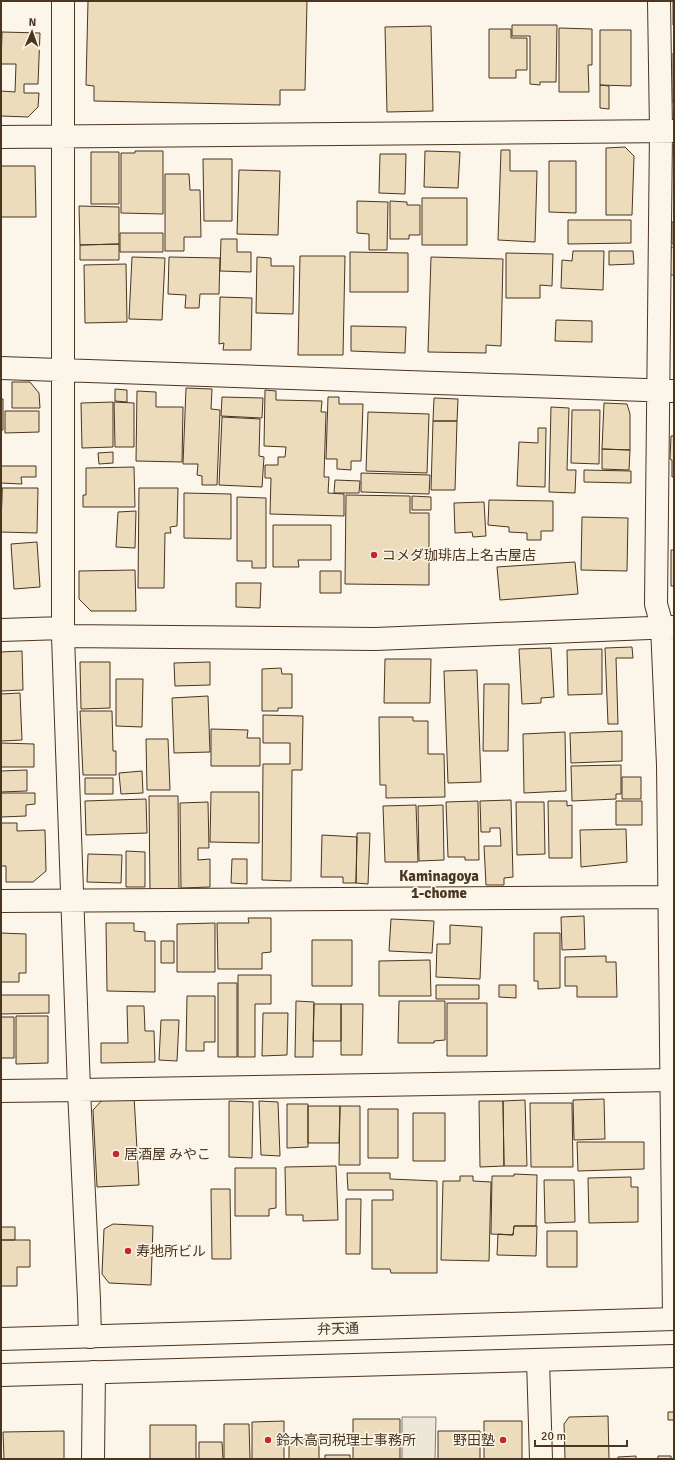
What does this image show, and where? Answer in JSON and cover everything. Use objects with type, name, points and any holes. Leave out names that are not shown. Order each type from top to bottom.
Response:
[{"type":"street","points":[[63,1],[63,632],[79,1090],[90,1336]]},
{"type":"street","points":[[658,1],[667,131],[666,391],[656,604],[668,626],[671,765],[674,1319]]},
{"type":"street","points":[[1,137],[667,131]]},
{"type":"street","points":[[1,368],[666,391]]},
{"type":"street","points":[[1,630],[375,639],[668,626]]},
{"type":"street","points":[[1,901],[672,897]]},
{"type":"street","points":[[1,1091],[673,1080]]},
{"type":"street","name":"弁天通","points":[[1,1338],[674,1319]]},
{"type":"street","points":[[1,1375],[674,1356]]},
{"type":"street","points":[[538,1360],[541,1459]]},
{"type":"street","points":[[93,1459],[94,1372]]},
{"type":"shaded area","points":[[402,1417],[436,1417],[435,1459],[402,1459]]},
{"type":"building","points":[[88,1],[307,1],[305,90],[280,90],[280,105],[94,101],[94,86],[86,85]]},
{"type":"building","points":[[674,1],[674,25],[673,25]]},
{"type":"building","points":[[512,25],[557,25],[556,82],[540,82],[540,85],[530,84],[530,36],[512,36]]},
{"type":"building","points":[[431,26],[433,111],[387,112],[385,27]]},
{"type":"building","points":[[559,28],[592,29],[592,65],[588,65],[589,92],[559,92]]},
{"type":"building","points":[[489,29],[511,29],[511,38],[527,38],[527,70],[516,70],[516,78],[489,78]]},
{"type":"building","points":[[600,30],[631,30],[631,86],[600,85]]},
{"type":"building","points":[[2,32],[40,33],[38,84],[24,84],[24,93],[39,93],[38,107],[28,117],[1,116],[1,91],[15,92],[16,64],[1,64]]},
{"type":"building","points":[[674,53],[674,103],[673,103]]},
{"type":"building","points":[[600,85],[609,86],[609,109],[600,108]]},
{"type":"building","points":[[625,147],[634,156],[632,215],[606,215],[606,148]]},
{"type":"building","points":[[501,150],[510,150],[510,171],[537,171],[535,242],[498,240]]},
{"type":"building","points":[[135,151],[163,151],[163,214],[121,213],[121,153],[135,153]]},
{"type":"building","points":[[425,151],[460,152],[458,188],[424,187]]},
{"type":"building","points":[[91,152],[119,152],[119,204],[91,204]]},
{"type":"building","points":[[380,154],[406,154],[405,194],[379,193]]},
{"type":"building","points":[[203,159],[232,159],[232,221],[204,221]]},
{"type":"building","points":[[549,161],[576,161],[576,213],[549,212]]},
{"type":"building","points":[[1,166],[35,166],[36,217],[1,217]]},
{"type":"building","points":[[239,170],[280,171],[278,235],[237,234]]},
{"type":"building","points":[[165,174],[189,174],[190,190],[200,190],[201,237],[184,237],[184,251],[165,251]]},
{"type":"building","points":[[422,198],[467,198],[467,245],[422,245]]},
{"type":"building","points":[[357,201],[388,202],[387,250],[369,250],[369,234],[357,233]]},
{"type":"building","points":[[390,201],[407,202],[407,205],[420,205],[420,235],[409,235],[409,239],[390,239]]},
{"type":"building","points":[[79,206],[119,207],[119,244],[80,245]]},
{"type":"building","points":[[568,220],[631,220],[631,243],[568,244]]},
{"type":"building","points":[[672,222],[674,222],[674,244],[672,244]]},
{"type":"building","points":[[120,233],[163,233],[163,252],[120,252]]},
{"type":"building","points":[[221,239],[237,239],[237,252],[251,252],[251,272],[220,271]]},
{"type":"building","points":[[119,244],[119,260],[80,260],[80,245]]},
{"type":"building","points":[[671,247],[674,247],[674,275],[670,275]]},
{"type":"building","points":[[573,251],[604,251],[603,290],[561,288],[562,260],[572,261]]},
{"type":"building","points":[[609,251],[633,251],[634,264],[609,265]]},
{"type":"building","points":[[350,252],[408,253],[408,292],[350,292]]},
{"type":"building","points":[[506,253],[553,254],[552,286],[540,285],[540,298],[506,298]]},
{"type":"building","points":[[300,256],[345,256],[343,355],[298,355]]},
{"type":"building","points":[[132,257],[165,258],[162,320],[129,319]]},
{"type":"building","points":[[169,257],[220,258],[219,294],[200,294],[199,308],[185,308],[186,295],[168,294]]},
{"type":"building","points":[[257,257],[271,258],[271,266],[294,266],[293,314],[256,313]]},
{"type":"building","points":[[431,257],[503,259],[501,346],[486,345],[486,353],[428,352]]},
{"type":"building","points":[[126,264],[127,322],[85,323],[84,265]]},
{"type":"building","points":[[220,297],[252,298],[251,350],[223,350],[224,343],[219,344]]},
{"type":"building","points":[[556,320],[592,321],[592,342],[555,341]]},
{"type":"building","points":[[351,326],[406,327],[405,353],[351,351]]},
{"type":"building","points":[[12,382],[30,382],[39,393],[40,408],[12,408]]},
{"type":"building","points":[[186,388],[212,389],[211,409],[220,410],[217,485],[202,485],[202,476],[197,475],[198,464],[183,464]]},
{"type":"building","points":[[115,389],[127,390],[127,402],[115,401]]},
{"type":"building","points":[[265,390],[276,391],[276,400],[322,401],[321,412],[326,412],[324,477],[329,477],[328,493],[344,494],[344,516],[270,514],[271,478],[265,478],[265,465],[278,465],[278,457],[285,457],[286,447],[264,446]]},
{"type":"building","points":[[137,391],[156,392],[156,407],[183,407],[182,462],[136,461]]},
{"type":"building","points":[[222,397],[263,398],[262,418],[221,416]]},
{"type":"building","points":[[328,397],[339,397],[339,404],[363,404],[361,461],[351,461],[351,470],[337,469],[337,459],[326,459]]},
{"type":"building","points":[[434,398],[458,399],[457,421],[433,421]]},
{"type":"building","points":[[1,399],[3,399],[3,430],[1,430]]},
{"type":"building","points":[[113,402],[113,447],[82,448],[81,403]]},
{"type":"building","points":[[114,402],[134,403],[134,447],[115,447]]},
{"type":"building","points":[[604,403],[627,404],[630,414],[630,450],[602,449]]},
{"type":"building","points":[[551,407],[569,408],[567,470],[576,470],[575,493],[549,492]]},
{"type":"building","points":[[572,410],[600,410],[599,464],[571,463]]},
{"type":"building","points":[[5,411],[39,411],[39,432],[5,433]]},
{"type":"building","points":[[368,412],[429,414],[427,473],[366,471]]},
{"type":"building","points":[[222,417],[260,419],[259,456],[264,457],[262,487],[219,485]]},
{"type":"building","points":[[433,421],[457,421],[455,490],[431,490]]},
{"type":"building","points":[[538,428],[546,428],[545,487],[517,486],[519,442],[538,443]]},
{"type":"building","points":[[671,436],[674,436],[674,477],[672,477],[672,460],[670,459]]},
{"type":"building","points":[[602,449],[630,450],[629,470],[602,469]]},
{"type":"building","points":[[113,452],[113,463],[99,464],[98,453]]},
{"type":"building","points":[[1,466],[36,466],[36,477],[21,477],[22,484],[1,483]]},
{"type":"building","points":[[134,467],[135,507],[83,507],[83,495],[86,495],[86,468]]},
{"type":"building","points":[[584,470],[631,471],[631,483],[584,482]]},
{"type":"building","points":[[361,473],[430,475],[429,494],[361,492]]},
{"type":"building","points":[[335,480],[360,481],[359,493],[334,493]]},
{"type":"building","points":[[1,488],[2,488],[1,532]]},
{"type":"building","points":[[2,488],[38,488],[37,533],[1,532]]},
{"type":"building","points":[[139,488],[178,488],[177,526],[170,527],[171,533],[165,533],[164,588],[138,588]]},
{"type":"building","points":[[184,493],[231,494],[231,539],[184,538]]},
{"type":"building","points":[[346,495],[410,496],[410,513],[429,513],[429,585],[345,584]]},
{"type":"building","points":[[412,496],[431,497],[431,510],[412,510]]},
{"type":"building","points":[[237,497],[266,498],[266,568],[252,568],[252,561],[237,561]]},
{"type":"building","points":[[489,500],[553,501],[553,531],[541,531],[541,540],[527,540],[527,533],[509,532],[509,527],[488,525]]},
{"type":"building","points":[[484,502],[486,536],[473,537],[472,532],[455,533],[454,503]]},
{"type":"building","points":[[136,511],[135,548],[116,547],[118,512]]},
{"type":"building","points":[[582,517],[628,518],[627,571],[581,570]]},
{"type":"building","points":[[273,525],[331,525],[331,560],[298,560],[299,567],[273,567]]},
{"type":"building","points":[[37,542],[40,587],[14,589],[11,544]]},
{"type":"building","points":[[671,550],[674,550],[674,586],[671,586]]},
{"type":"building","points":[[575,562],[578,594],[500,600],[497,567]]},
{"type":"building","points":[[135,570],[136,611],[91,611],[79,599],[79,571]]},
{"type":"building","points":[[320,571],[341,571],[341,593],[320,593]]},
{"type":"building","points":[[236,583],[261,583],[260,608],[236,607]]},
{"type":"building","points":[[632,647],[633,658],[616,658],[618,724],[608,724],[605,648]]},
{"type":"building","points":[[551,648],[554,697],[541,698],[541,703],[522,704],[519,649]]},
{"type":"building","points":[[602,649],[602,694],[568,695],[567,650]]},
{"type":"building","points":[[22,651],[23,690],[1,691],[1,652]]},
{"type":"building","points":[[385,659],[431,659],[430,703],[384,703]]},
{"type":"building","points":[[80,662],[110,662],[110,708],[81,709]]},
{"type":"building","points":[[210,662],[210,685],[175,686],[174,663]]},
{"type":"building","points":[[281,668],[282,674],[292,674],[292,708],[278,708],[278,711],[262,711],[262,669]]},
{"type":"building","points":[[477,670],[481,782],[448,783],[444,671]]},
{"type":"building","points":[[116,679],[143,679],[142,727],[116,726]]},
{"type":"building","points":[[484,684],[509,684],[508,751],[483,751]]},
{"type":"building","points":[[20,693],[22,740],[1,741],[1,694]]},
{"type":"building","points":[[208,696],[210,752],[174,753],[172,698]]},
{"type":"building","points":[[80,711],[112,711],[113,751],[116,751],[116,775],[83,775]]},
{"type":"building","points":[[263,715],[303,716],[302,770],[292,770],[291,881],[262,880],[263,764],[290,764],[290,743],[263,743]]},
{"type":"building","points":[[379,717],[413,717],[413,721],[428,721],[428,754],[444,754],[445,797],[386,798],[386,785],[380,785]]},
{"type":"building","points":[[211,729],[248,730],[247,738],[260,738],[260,766],[211,766]]},
{"type":"building","points":[[622,731],[622,761],[571,763],[570,733]]},
{"type":"building","points":[[565,732],[566,791],[524,793],[523,734]]},
{"type":"building","points":[[146,739],[168,739],[170,790],[147,790]]},
{"type":"building","points":[[1,743],[34,744],[34,767],[1,767]]},
{"type":"building","points":[[621,765],[621,794],[616,794],[616,799],[572,801],[571,766]]},
{"type":"building","points":[[27,770],[27,791],[1,792],[1,771]]},
{"type":"building","points":[[142,771],[143,793],[121,794],[119,773]]},
{"type":"building","points":[[622,777],[641,777],[641,799],[622,799]]},
{"type":"building","points":[[85,778],[113,778],[113,794],[85,794]]},
{"type":"building","points":[[211,792],[259,792],[259,843],[210,842]]},
{"type":"building","points":[[1,793],[35,793],[35,804],[26,805],[26,816],[1,817]]},
{"type":"building","points":[[149,796],[178,796],[179,891],[150,891]]},
{"type":"building","points":[[146,799],[147,833],[86,835],[85,801]]},
{"type":"building","points":[[511,800],[513,877],[504,878],[504,885],[486,885],[484,846],[501,846],[500,828],[490,828],[490,832],[481,832],[480,801]]},
{"type":"building","points":[[478,801],[479,860],[465,860],[465,857],[448,857],[446,802]]},
{"type":"building","points":[[548,801],[567,801],[567,806],[572,805],[572,858],[549,858]]},
{"type":"building","points":[[616,801],[642,801],[642,825],[616,825]]},
{"type":"building","points":[[208,802],[209,848],[198,848],[198,860],[210,859],[210,887],[181,888],[180,803]]},
{"type":"building","points":[[516,802],[544,802],[545,854],[517,855]]},
{"type":"building","points":[[416,805],[418,862],[385,862],[383,806]]},
{"type":"building","points":[[443,805],[444,860],[419,861],[418,806]]},
{"type":"building","points":[[1,823],[17,823],[17,831],[45,830],[46,871],[33,882],[6,882],[6,866],[1,866]]},
{"type":"building","points":[[626,829],[627,862],[581,867],[580,830]]},
{"type":"building","points":[[357,833],[370,833],[368,884],[356,883]]},
{"type":"building","points":[[322,835],[357,837],[356,883],[343,883],[343,877],[321,877]]},
{"type":"building","points":[[126,851],[145,852],[145,887],[126,887]]},
{"type":"building","points":[[88,854],[122,855],[121,883],[87,882]]},
{"type":"building","points":[[232,859],[247,859],[247,884],[231,883]]},
{"type":"building","points":[[584,916],[585,949],[562,950],[561,917]]},
{"type":"building","points":[[248,918],[271,918],[271,952],[262,953],[262,969],[218,969],[217,923],[249,923]]},
{"type":"building","points":[[391,919],[434,921],[432,953],[389,951]]},
{"type":"building","points":[[106,923],[134,923],[134,931],[145,932],[145,941],[155,941],[155,992],[107,991]]},
{"type":"building","points":[[215,923],[215,972],[177,972],[177,924]]},
{"type":"building","points":[[450,925],[482,927],[480,979],[436,977],[437,944],[450,944]]},
{"type":"building","points":[[1,933],[26,934],[26,973],[19,973],[19,982],[1,982]]},
{"type":"building","points":[[534,933],[560,933],[560,988],[538,989],[538,981],[534,981]]},
{"type":"building","points":[[312,940],[352,940],[352,986],[312,986]]},
{"type":"building","points":[[161,941],[174,941],[174,963],[161,963]]},
{"type":"building","points":[[606,956],[606,962],[616,962],[617,997],[577,997],[577,986],[565,986],[565,957]]},
{"type":"building","points":[[430,960],[431,996],[379,996],[379,961]]},
{"type":"building","points":[[238,975],[271,975],[271,1004],[255,1004],[255,1057],[238,1057]]},
{"type":"building","points":[[218,983],[237,983],[237,1057],[218,1057]]},
{"type":"building","points":[[436,985],[479,985],[479,999],[436,999]]},
{"type":"building","points":[[499,985],[516,985],[516,998],[499,997]]},
{"type":"building","points":[[1,995],[49,995],[49,1013],[1,1014]]},
{"type":"building","points":[[187,996],[215,996],[215,1042],[204,1042],[204,1051],[186,1051]]},
{"type":"building","points":[[296,1001],[314,1002],[313,1057],[295,1057]]},
{"type":"building","points":[[399,1001],[445,1001],[445,1040],[434,1041],[434,1043],[398,1043]]},
{"type":"building","points":[[447,1003],[487,1003],[487,1056],[447,1056]]},
{"type":"building","points":[[314,1004],[341,1004],[341,1041],[313,1041]]},
{"type":"building","points":[[341,1004],[363,1004],[362,1055],[341,1055]]},
{"type":"building","points":[[127,1006],[144,1006],[145,1031],[154,1031],[155,1062],[101,1063],[101,1043],[128,1043]]},
{"type":"building","points":[[263,1013],[288,1013],[287,1055],[262,1056]]},
{"type":"building","points":[[16,1016],[48,1016],[48,1063],[16,1064]]},
{"type":"building","points":[[1,1017],[14,1017],[14,1058],[1,1058]]},
{"type":"building","points":[[161,1020],[179,1020],[177,1061],[159,1060]]},
{"type":"building","points":[[134,1096],[139,1185],[97,1187],[93,1110],[105,1097]]},
{"type":"building","points":[[604,1099],[605,1139],[574,1140],[573,1100]]},
{"type":"building","points":[[525,1100],[527,1166],[504,1166],[503,1101]]},
{"type":"building","points":[[229,1101],[253,1102],[252,1158],[229,1157]]},
{"type":"building","points":[[259,1101],[278,1102],[280,1156],[261,1155]]},
{"type":"building","points":[[479,1101],[503,1101],[504,1166],[480,1167]]},
{"type":"building","points":[[530,1103],[572,1103],[573,1167],[531,1167]]},
{"type":"building","points":[[287,1104],[308,1104],[308,1147],[287,1148]]},
{"type":"building","points":[[308,1106],[340,1106],[339,1143],[308,1143]]},
{"type":"building","points":[[340,1106],[360,1106],[360,1165],[339,1165]]},
{"type":"building","points":[[368,1109],[398,1109],[398,1158],[368,1158]]},
{"type":"building","points":[[413,1113],[445,1113],[445,1161],[413,1161]]},
{"type":"building","points":[[577,1142],[644,1142],[644,1169],[578,1171]]},
{"type":"building","points":[[336,1166],[338,1220],[303,1221],[303,1215],[286,1215],[285,1167]]},
{"type":"building","points":[[235,1168],[276,1168],[276,1208],[269,1209],[269,1216],[235,1216]]},
{"type":"building","points":[[347,1173],[390,1173],[390,1179],[437,1181],[437,1273],[391,1273],[390,1269],[372,1269],[372,1200],[393,1200],[393,1190],[348,1190]]},
{"type":"building","points":[[514,1174],[537,1175],[536,1226],[514,1226],[513,1235],[491,1234],[492,1176],[514,1176]]},
{"type":"building","points":[[460,1176],[473,1176],[473,1181],[491,1182],[489,1261],[441,1260],[443,1181],[460,1181]]},
{"type":"building","points":[[631,1177],[631,1187],[638,1187],[638,1222],[589,1223],[588,1178]]},
{"type":"building","points":[[544,1180],[574,1180],[575,1222],[545,1223]]},
{"type":"building","points":[[211,1189],[230,1189],[231,1259],[212,1259]]},
{"type":"building","points":[[346,1199],[361,1199],[360,1254],[346,1254]]},
{"type":"building","name":"寿地所ビル","points":[[113,1224],[153,1226],[151,1285],[109,1283],[102,1274],[104,1229]]},
{"type":"building","points":[[514,1226],[537,1226],[536,1256],[497,1255],[498,1234],[513,1235]]},
{"type":"building","points":[[1,1227],[15,1227],[15,1240],[1,1240]]},
{"type":"building","points":[[547,1231],[577,1231],[577,1267],[547,1267]]},
{"type":"building","points":[[1,1240],[30,1240],[30,1267],[17,1267],[17,1286],[1,1286]]},
{"type":"building","points":[[668,1412],[674,1412],[674,1420],[668,1420]]},
{"type":"building","points":[[608,1416],[609,1459],[565,1459],[564,1424],[569,1417]]},
{"type":"building","points":[[353,1419],[400,1419],[400,1459],[353,1459]]},
{"type":"building","name":"鈴木高司税理士事務所","points":[[284,1421],[284,1459],[252,1459],[252,1422]]},
{"type":"building","name":"野田塾","points":[[484,1421],[522,1421],[522,1459],[484,1459]]},
{"type":"building","points":[[224,1424],[249,1424],[250,1459],[224,1459]]},
{"type":"building","points":[[150,1425],[196,1425],[196,1459],[150,1459]]},
{"type":"building","points":[[64,1431],[64,1459],[4,1459],[3,1432]]},
{"type":"building","points":[[438,1431],[480,1431],[480,1459],[438,1459]]},
{"type":"building","points":[[289,1439],[319,1439],[319,1459],[289,1459]]},
{"type":"building","points":[[199,1442],[222,1442],[223,1459],[199,1459]]},
{"type":"building","points":[[325,1455],[350,1455],[350,1459],[325,1459]]},
{"type":"building","points":[[636,1456],[636,1459],[618,1459],[618,1457]]},
{"type":"building","points":[[658,1456],[671,1456],[671,1459],[658,1459]]},
{"type":"place","name":"コメダ珈琲店上名古屋店","points":[[374,555]]},
{"type":"place","name":"居酒屋 みやこ","points":[[116,1154]]},
{"type":"place","name":"寿地所ビル","points":[[128,1251]]},
{"type":"place","name":"鈴木高司税理士事務所","points":[[268,1440]]},
{"type":"place","name":"野田塾","points":[[503,1440]]},
{"type":"district","name":"Kaminagoya 1-chome","points":[[439,884]]}]
